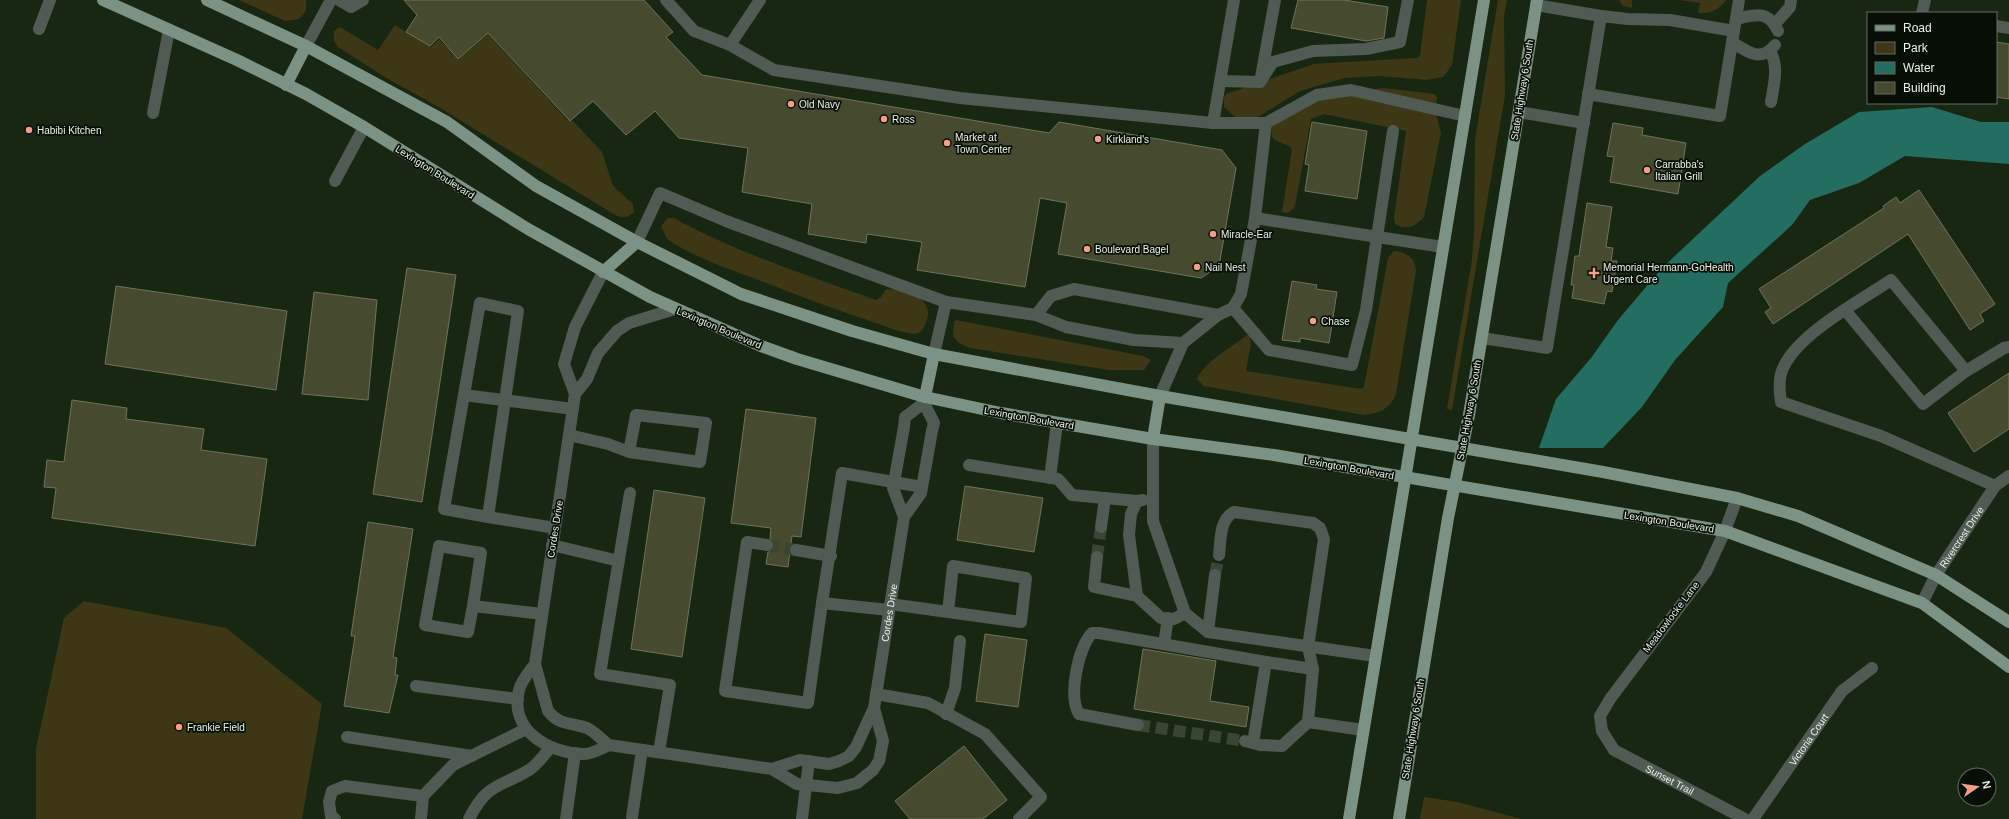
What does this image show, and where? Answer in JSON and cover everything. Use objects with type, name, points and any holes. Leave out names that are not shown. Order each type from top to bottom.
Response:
[{"type":"main road","name":"Lexington Boulevard","points":[[103,0],[286,85],[364,127],[528,229],[603,272],[675,309],[761,346],[797,359],[924,400],[1153,439],[1274,455],[1725,532],[1922,603],[2009,667]]},
{"type":"main road","points":[[207,0],[306,46],[447,122],[536,186],[637,242],[741,294],[852,331],[934,354],[1160,396],[1603,472],[1737,498],[1798,516],[1936,575],[2009,622]]},
{"type":"main road","points":[[1349,819],[1484,0]]},
{"type":"main road","name":"State Highway 6 South","points":[[1399,819],[1455,486],[1482,338],[1537,2]]},
{"type":"main road","points":[[286,85],[306,46]]},
{"type":"main road","points":[[603,272],[637,242]]},
{"type":"main road","points":[[924,400],[934,354]]},
{"type":"main road","points":[[1153,439],[1160,396]]},
{"type":"street","points":[[38,28],[50,0]]},
{"type":"street","points":[[306,46],[331,0]]},
{"type":"street","points":[[339,0],[351,7],[363,0]]},
{"type":"street","points":[[666,0],[694,31],[730,45],[774,70],[960,98],[1213,123],[1266,123],[1317,95],[1351,90],[1465,116]]},
{"type":"street","points":[[730,45],[760,0]]},
{"type":"street","points":[[1213,123],[1234,0]]},
{"type":"street","points":[[1260,82],[1275,0]]},
{"type":"street","points":[[1260,82],[1273,62],[1313,52],[1366,49],[1400,42],[1408,0]]},
{"type":"street","points":[[1588,94],[1720,116],[1739,0]]},
{"type":"street","points":[[1734,31],[1756,14],[1770,19],[1776,27],[1790,7],[1791,0]]},
{"type":"street","points":[[1922,12],[1925,0]]},
{"type":"street","points":[[1537,2],[1601,16],[1628,19],[1670,20],[1734,31],[1750,53],[1757,55],[1764,54],[1773,48],[1776,75],[1772,102]]},
{"type":"street","points":[[1482,338],[1547,348],[1601,16]]},
{"type":"street","points":[[1997,26],[2009,28]]},
{"type":"street","points":[[153,113],[169,30]]},
{"type":"street","points":[[1220,81],[1260,82]]},
{"type":"street","points":[[1519,112],[1584,123]]},
{"type":"street","points":[[1160,396],[1183,343],[1218,315],[1233,308],[1241,294],[1255,218],[1266,123]]},
{"type":"street","points":[[335,181],[364,127]]},
{"type":"street","points":[[1233,308],[1270,350],[1352,365],[1366,310],[1393,131]]},
{"type":"street","points":[[637,242],[660,193],[726,221],[946,302],[1036,315],[1066,327],[1134,340],[1183,343]]},
{"type":"street","points":[[1255,218],[1443,247]]},
{"type":"street","name":"Cordes Drive","points":[[526,729],[522,720],[518,699],[519,689],[534,664],[575,394],[564,364],[575,327],[603,272]]},
{"type":"street","points":[[1966,371],[1891,280],[1845,310],[1804,340],[1784,366],[1778,388],[1781,402],[1881,436],[1995,486]]},
{"type":"street","points":[[1036,315],[1051,296],[1074,289],[1218,315]]},
{"type":"street","points":[[934,354],[946,302]]},
{"type":"street","points":[[488,517],[518,311],[480,303],[444,509],[488,517],[555,528]]},
{"type":"street","points":[[575,394],[587,379],[598,353],[617,331],[629,323],[675,309]]},
{"type":"street","points":[[1845,310],[1922,404],[1966,371],[2004,348],[2009,347]]},
{"type":"street","points":[[464,395],[573,409]]},
{"type":"street","name":"Cordes Drive","points":[[772,769],[800,760],[829,764],[849,756],[856,747],[874,708],[904,517],[921,492],[934,423],[924,400],[905,417],[893,488],[904,517]]},
{"type":"street","points":[[569,435],[608,444],[629,452],[700,462],[706,423],[636,415],[629,452]]},
{"type":"street","points":[[1050,478],[1057,423]]},
{"type":"street","points":[[1153,439],[1153,521],[1185,613],[1208,632],[1375,656]]},
{"type":"street","points":[[969,466],[1058,479],[1072,495],[1137,501],[1154,498]]},
{"type":"street","points":[[767,545],[747,542],[725,691],[808,703],[822,603],[831,556],[842,473],[922,487]]},
{"type":"street","name":"Rivercrest Drive","points":[[1922,603],[1936,575],[1995,486],[2009,476]]},
{"type":"street","points":[[630,493],[600,674],[670,685],[659,752]]},
{"type":"street","points":[[1101,527],[1105,498]]},
{"type":"street","name":"Meadowlocke Lane","points":[[1602,731],[1600,716],[1610,699],[1706,572],[1725,532],[1737,498]]},
{"type":"street","points":[[1137,501],[1131,514],[1129,535],[1138,596]]},
{"type":"street","points":[[1218,555],[1223,523],[1227,515],[1234,512],[1279,517],[1313,523],[1320,528],[1324,540],[1308,647],[1313,669],[1308,722],[1282,746],[1249,742],[1266,662]]},
{"type":"street","points":[[552,545],[618,561]]},
{"type":"street","points":[[439,546],[481,553],[473,606],[468,632],[425,625],[439,546]]},
{"type":"street","points":[[796,550],[831,556]]},
{"type":"street","points":[[1097,557],[1094,587],[1138,596],[1161,618],[1174,619],[1185,613]]},
{"type":"street","points":[[822,603],[948,612],[1020,622],[1026,578],[953,566],[948,612]]},
{"type":"street","points":[[1208,632],[1215,575]]},
{"type":"street","points":[[473,606],[542,614]]},
{"type":"street","points":[[1164,644],[1168,618]]},
{"type":"street","points":[[1138,725],[1079,714],[1074,699],[1079,658],[1086,639],[1092,633],[1313,669]]},
{"type":"street","points":[[946,714],[955,688],[960,641]]},
{"type":"street","name":"Cordes Drive","points":[[534,664],[548,711],[553,717],[565,724],[588,728],[609,745],[772,769],[797,784],[827,788],[848,786],[857,783],[873,770],[879,761],[883,741],[874,708]]},
{"type":"street","name":"Victoria Court","points":[[1753,819],[1842,691],[1872,668]]},
{"type":"street","points":[[416,686],[518,699]]},
{"type":"street","points":[[876,694],[928,703],[985,734],[1041,798],[1019,819]]},
{"type":"street","points":[[1308,722],[1363,730]]},
{"type":"street","points":[[421,819],[422,796],[453,765],[526,729],[533,737],[550,748],[585,755],[609,745]]},
{"type":"street","name":"Sunset Trail","points":[[1602,731],[1614,750],[1745,819]]},
{"type":"street","points":[[347,737],[472,756]]},
{"type":"street","points":[[469,819],[476,804],[488,790],[531,769],[550,748]]},
{"type":"street","points":[[632,817],[642,750]]},
{"type":"street","points":[[566,819],[575,753]]},
{"type":"street","points":[[802,819],[809,761]]},
{"type":"street","points":[[335,819],[331,816],[329,802],[332,791],[345,786],[422,796]]},
{"type":"green space","points":[[239,0],[306,0],[306,11],[299,19],[285,21]]},
{"type":"green space","points":[[1427,0],[1461,0],[1452,65],[1443,77],[1427,80],[1378,76],[1345,78],[1300,91],[1253,120],[1238,120],[1224,107],[1224,98],[1226,94],[1314,64],[1416,58],[1420,56]]},
{"type":"green space","points":[[1498,0],[1507,0],[1504,16],[1505,95],[1452,410],[1447,409],[1472,260],[1474,233],[1475,140]]},
{"type":"green space","points":[[1619,0],[1632,0],[1632,8],[1623,6]]},
{"type":"green space","points":[[1680,0],[1726,0],[1714,11],[1698,13],[1700,3]]},
{"type":"green space","points":[[395,25],[431,47],[439,39],[458,60],[488,34],[567,120],[573,121],[602,152],[613,186],[633,204],[634,212],[627,217],[620,217],[614,214],[437,106],[388,79],[338,47],[334,41],[334,31],[340,27],[378,50]]},
{"type":"green space","points":[[1384,88],[1435,94],[1437,98],[1435,110],[1441,133],[1424,217],[1418,223],[1407,227],[1395,224],[1394,218],[1406,131],[1324,114],[1311,119],[1295,206],[1288,213],[1282,212],[1292,149],[1274,139],[1272,136],[1273,125],[1322,95]]},
{"type":"green space","points":[[668,218],[674,218],[747,253],[876,300],[881,297],[886,289],[903,291],[911,294],[924,302],[927,308],[928,316],[925,325],[921,331],[916,334],[897,331],[712,263],[667,239],[661,226]]},
{"type":"green space","points":[[1394,251],[1410,256],[1416,266],[1416,271],[1396,394],[1391,403],[1384,409],[1375,413],[1364,415],[1204,386],[1197,379],[1212,361],[1247,335],[1250,336],[1251,343],[1246,371],[1361,389],[1364,387],[1388,258]]},
{"type":"green space","points":[[956,320],[1143,356],[1151,360],[1144,370],[1109,370],[970,348],[959,343],[953,336],[954,322]]},
{"type":"green space","name":"Frankie Field","points":[[84,601],[226,628],[322,704],[302,819],[36,819],[36,749],[64,618]]},
{"type":"green space","points":[[1424,797],[1458,802],[1521,819],[1420,819]]},
{"type":"water","points":[[1932,107],[1981,122],[2009,122],[2009,164],[1905,156],[1859,183],[1810,200],[1792,225],[1728,283],[1723,307],[1675,360],[1642,407],[1603,448],[1539,448],[1556,399],[1591,358],[1618,320],[1662,268],[1760,176],[1805,144],[1859,112]]},
{"type":"building","name":"Market at Town Center","points":[[404,0],[644,0],[673,32],[666,37],[702,75],[1049,133],[1059,122],[1222,150],[1236,168],[1219,266],[1201,278],[1058,254],[1067,203],[1040,198],[1025,287],[917,270],[922,242],[867,234],[866,243],[808,234],[812,204],[742,192],[748,148],[679,138],[655,111],[626,135],[593,101],[570,121],[488,33],[458,59],[439,37],[430,46],[406,32],[417,15]]},
{"type":"building","points":[[1298,0],[1344,0],[1388,7],[1384,38],[1366,41],[1291,28]]},
{"type":"building","points":[[1997,42],[2009,44],[2009,99],[1997,97]]},
{"type":"building","points":[[1312,122],[1367,131],[1357,199],[1305,191],[1309,165],[1305,164]]},
{"type":"building","name":"Carrabba's Italian Grill","points":[[1613,123],[1643,128],[1642,135],[1686,143],[1678,194],[1610,182],[1614,157],[1607,156]]},
{"type":"building","points":[[1919,190],[1995,304],[1980,314],[1984,321],[1970,330],[1908,234],[1773,324],[1765,312],[1771,308],[1759,289],[1884,208],[1883,206],[1896,197],[1900,203]]},
{"type":"building","name":"Memorial Hermann-GoHealth Urgent Care","points":[[1587,203],[1612,207],[1606,247],[1613,248],[1611,261],[1617,261],[1612,292],[1607,291],[1604,304],[1572,298],[1574,285],[1571,285],[1575,256],[1579,256]]},
{"type":"building","points":[[407,268],[456,275],[422,502],[373,494]]},
{"type":"building","points":[[1292,281],[1317,285],[1316,289],[1337,292],[1329,343],[1300,338],[1300,342],[1282,340]]},
{"type":"building","points":[[116,286],[287,311],[276,390],[105,364]]},
{"type":"building","points":[[314,292],[377,300],[368,400],[302,394]]},
{"type":"building","points":[[2009,373],[2009,429],[1974,452],[1948,413]]},
{"type":"building","points":[[72,400],[127,408],[126,419],[204,429],[201,450],[267,459],[255,546],[52,518],[56,488],[44,487],[47,460],[64,462]]},
{"type":"building","points":[[746,409],[816,418],[801,537],[792,536],[788,567],[766,564],[768,552],[773,550],[774,546],[774,542],[770,538],[771,528],[731,523]]},
{"type":"building","points":[[965,486],[1043,498],[1034,552],[957,540]]},
{"type":"building","points":[[654,490],[705,498],[682,657],[631,649]]},
{"type":"building","points":[[368,522],[413,529],[393,657],[397,658],[395,675],[398,675],[389,713],[344,706],[355,636],[351,636]]},
{"type":"building","points":[[985,634],[1027,640],[1018,707],[976,701]]},
{"type":"building","points":[[1143,649],[1216,661],[1210,701],[1249,707],[1246,727],[1134,709]]},
{"type":"building","points":[[964,746],[1007,800],[983,819],[910,819],[895,801]]},
{"type":"tunnel","points":[[1097,557],[1101,527]]},
{"type":"tunnel","points":[[767,545],[796,550]]},
{"type":"tunnel","points":[[1215,575],[1219,555]]},
{"type":"tunnel","points":[[1138,725],[1245,741]]},
{"type":"place","name":"Old Navy","points":[[791,104]]},
{"type":"place","name":"Ross","points":[[884,119]]},
{"type":"place","name":"Habibi Kitchen","points":[[29,130]]},
{"type":"place","name":"Kirkland's","points":[[1098,139]]},
{"type":"place","name":"Market at Town Center","points":[[947,143]]},
{"type":"place","name":"Carrabba's Italian Grill","points":[[1647,170]]},
{"type":"place","name":"Miracle-Ear","points":[[1213,234]]},
{"type":"place","name":"Boulevard Bagel","points":[[1087,249]]},
{"type":"place","name":"Nail Nest","points":[[1197,267]]},
{"type":"place","name":"Memorial Hermann-GoHealth Urgent Care","points":[[1594,273]]},
{"type":"place","name":"Chase","points":[[1313,321]]},
{"type":"place","name":"Frankie Field","points":[[179,727]]}]
